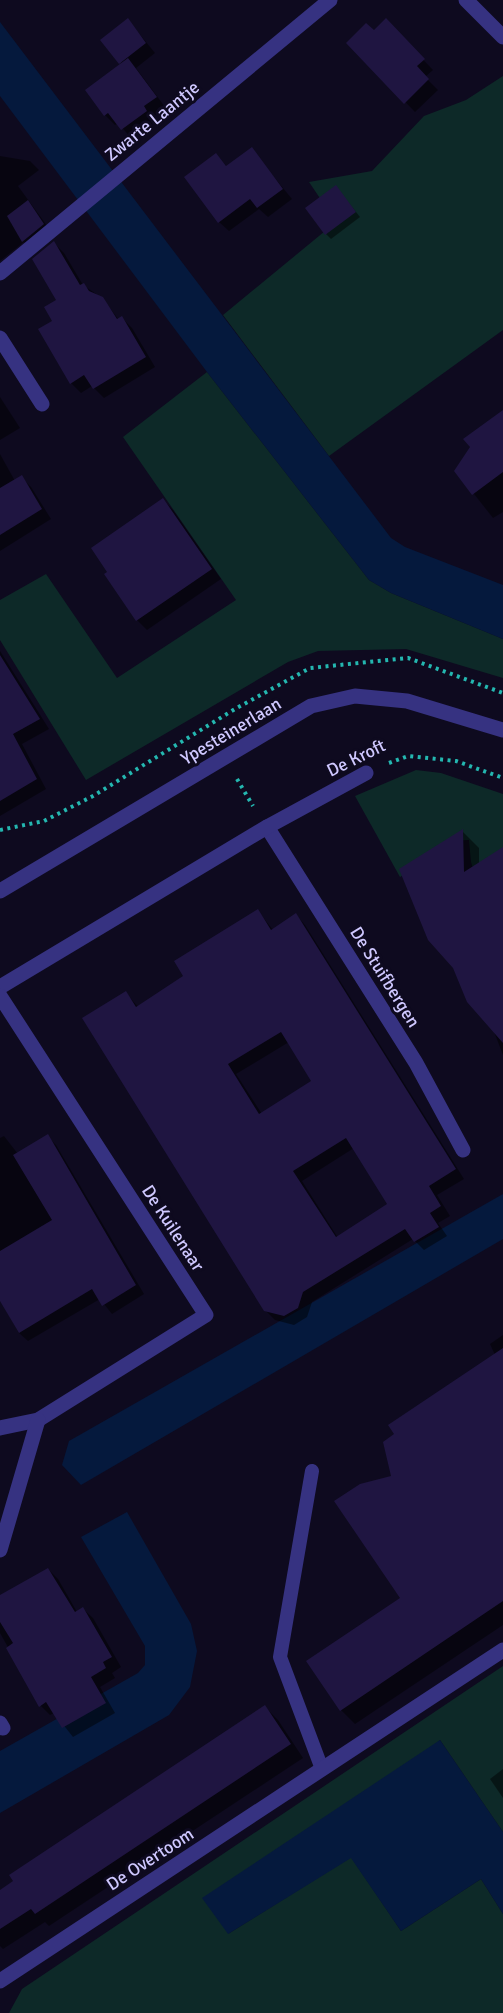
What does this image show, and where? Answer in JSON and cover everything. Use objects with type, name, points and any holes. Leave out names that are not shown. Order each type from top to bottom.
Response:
[{"type":"street","name":"Zwarte Laantje","points":[[0,273],[61,220],[330,0]]},
{"type":"street","points":[[466,0],[503,37]]},
{"type":"street","points":[[0,339],[42,404]]},
{"type":"street","name":"Ypesteinerlaan","points":[[0,891],[311,706],[355,696],[407,700],[503,730]]},
{"type":"street","name":"De Kroft","points":[[267,827],[366,773]]},
{"type":"street","points":[[0,987],[267,827]]},
{"type":"street","name":"De Stuifbergen","points":[[267,827],[416,1063],[463,1150]]},
{"type":"street","name":"De Kuilenaar","points":[[0,996],[206,1316],[38,1420],[0,1428]]},
{"type":"street","points":[[0,1550],[38,1420]]},
{"type":"street","name":"De Overtoom","points":[[0,1981],[503,1650]]},
{"type":"lane","points":[[312,1471],[280,1657],[322,1769]]},
{"type":"path","name":"De Kroft","points":[[366,773],[408,756],[456,761],[503,778]]},
{"type":"green space","points":[[503,76],[503,330],[329,456],[223,315],[336,222],[309,182],[372,171],[424,116],[466,100]]},
{"type":"green space","points":[[207,372],[369,580],[391,593],[503,639],[503,678],[406,649],[318,651],[288,662],[86,780],[0,640],[0,600],[46,574],[117,678],[236,600],[123,437]]},
{"type":"green space","points":[[416,770],[441,773],[503,794],[503,864],[477,881],[471,862],[469,840],[444,841],[443,849],[400,877],[355,796]]},
{"type":"green space","points":[[503,1666],[503,1832],[440,1740],[228,1934],[351,1857],[401,1931],[481,1879],[503,1914],[503,2013],[9,2013],[22,1989]]},
{"type":"water","points":[[0,22],[391,538],[405,547],[503,585],[503,639],[391,593],[369,580],[207,372],[0,96]]},
{"type":"water","points":[[503,1194],[503,1239],[81,1485],[62,1465],[69,1441]]},
{"type":"water","points":[[127,1512],[191,1624],[197,1651],[190,1687],[169,1715],[0,1813],[0,1751],[138,1673],[145,1665],[145,1646],[81,1537]]},
{"type":"water","points":[[440,1740],[503,1832],[503,1914],[481,1879],[401,1931],[351,1858],[228,1934],[202,1898]]},
{"type":"building","points":[[128,18],[146,43],[119,64],[100,40]]},
{"type":"building","points":[[386,18],[425,59],[417,66],[429,79],[404,104],[346,43],[366,23],[374,30]]},
{"type":"building","points":[[128,58],[157,97],[144,106],[147,111],[121,130],[108,113],[104,116],[85,90]]},
{"type":"building","points":[[252,147],[283,189],[257,208],[250,199],[218,223],[184,177],[216,153],[226,166]]},
{"type":"building","points":[[336,185],[356,212],[325,235],[305,208]]},
{"type":"building","points":[[28,200],[44,224],[22,242],[7,216]]},
{"type":"building","points":[[54,241],[80,285],[84,283],[89,291],[103,297],[117,319],[122,316],[146,357],[93,389],[84,375],[70,384],[38,329],[52,321],[44,307],[56,300],[32,259]]},
{"type":"building","points":[[503,410],[503,472],[472,495],[454,471],[470,447],[463,439]]},
{"type":"building","points":[[22,475],[42,509],[0,535],[0,488]]},
{"type":"building","points":[[163,498],[212,569],[136,621],[104,574],[107,572],[91,548]]},
{"type":"building","points":[[0,655],[40,719],[13,734],[37,779],[0,801]]},
{"type":"building","points":[[463,829],[464,872],[503,847],[503,1043],[467,1002],[453,968],[428,940],[399,869]]},
{"type":"building","points":[[258,909],[271,930],[296,913],[456,1169],[429,1186],[441,1206],[430,1213],[439,1227],[414,1242],[405,1229],[303,1292],[298,1308],[284,1316],[264,1311],[82,1018],[126,991],[136,1007],[183,976],[174,961]],"holes":[[[281,1032],[311,1081],[259,1114],[228,1064]],[[346,1138],[387,1204],[336,1237],[293,1171]]]},
{"type":"building","points":[[48,1134],[136,1285],[102,1306],[92,1289],[19,1333],[0,1301],[0,1251],[52,1220],[13,1155]]},
{"type":"building","points":[[503,1348],[503,1601],[340,1711],[306,1661],[400,1598],[334,1501],[360,1484],[391,1476],[383,1442],[394,1434],[388,1425]]},
{"type":"building","points":[[48,1568],[75,1612],[83,1607],[112,1657],[103,1662],[106,1668],[91,1677],[106,1703],[62,1728],[46,1702],[39,1707],[6,1648],[13,1643],[0,1622],[0,1595]]},
{"type":"building","points":[[265,1705],[291,1744],[35,1914],[31,1909],[0,1929],[0,1890],[13,1881],[9,1875]]}]
